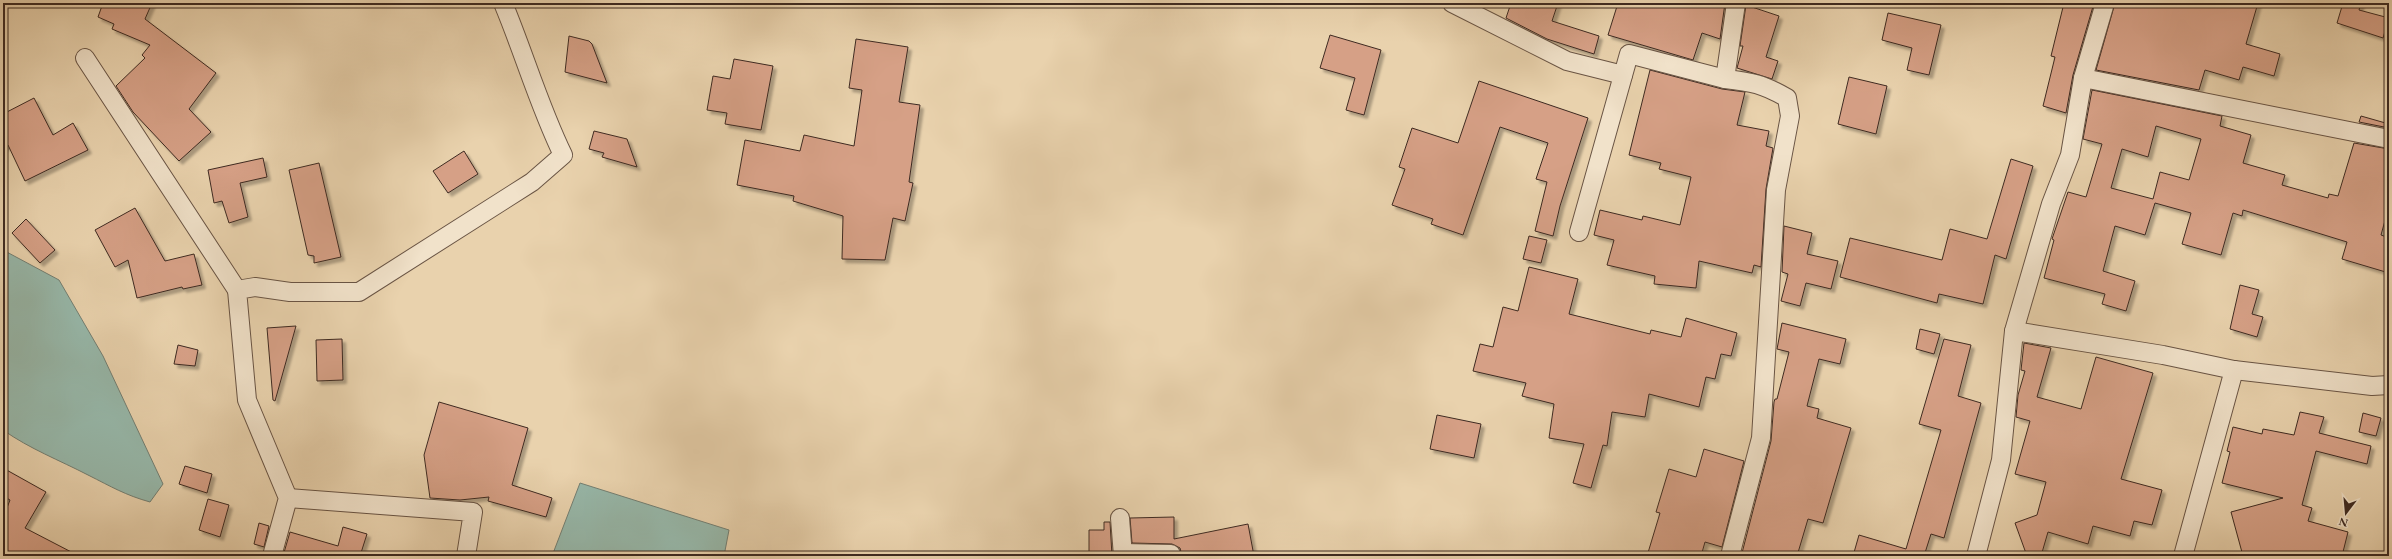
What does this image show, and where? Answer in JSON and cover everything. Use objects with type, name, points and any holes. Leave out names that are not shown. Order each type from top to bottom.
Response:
[{"type":"street","points":[[237,290],[255,287],[290,292],[359,292],[532,182],[563,155],[550,129],[523,50],[503,3]]},
{"type":"street","points":[[1452,3],[1567,61],[1623,75]]},
{"type":"street","points":[[1725,79],[1736,3]]},
{"type":"street","points":[[1976,556],[2001,460],[2014,331],[2051,204],[2070,155],[2083,78],[2105,3]]},
{"type":"street","points":[[1579,232],[1629,54],[1725,79],[1759,83],[1787,98],[1790,116],[1776,190],[1761,438],[1730,556]]},
{"type":"street","points":[[85,58],[237,290],[247,400],[288,498],[272,556]]},
{"type":"street","points":[[2083,78],[2389,139]]},
{"type":"street","points":[[2014,331],[2163,355],[2234,370],[2372,386],[2389,385]]},
{"type":"street","points":[[2183,556],[2234,370]]},
{"type":"street","points":[[288,498],[472,512],[466,556]]},
{"type":"street","points":[[1120,518],[1123,554],[1171,554],[1171,556]]},
{"type":"shaded area","points":[[3,250],[59,280],[103,356],[163,484],[150,502],[133,497],[34,449],[3,430]]},
{"type":"shaded area","points":[[580,483],[729,530],[724,556],[552,556]]},
{"type":"building","points":[[103,3],[152,3],[145,19],[216,73],[189,109],[211,132],[179,161],[133,112],[116,86],[145,58],[142,55],[150,45],[112,29],[114,24],[98,17]]},
{"type":"building","points":[[1511,3],[1558,3],[1552,21],[1599,36],[1594,54],[1547,39],[1506,18]]},
{"type":"building","points":[[1618,3],[1725,3],[1720,39],[1702,33],[1693,60],[1608,35]]},
{"type":"building","points":[[2064,3],[2094,3],[2073,75],[2066,113],[2043,106],[2055,57],[2051,56]]},
{"type":"building","points":[[2115,3],[2258,3],[2246,44],[2280,54],[2274,76],[2243,67],[2239,80],[2205,70],[2199,90],[2096,70]]},
{"type":"building","points":[[2343,3],[2361,3],[2359,10],[2389,18],[2383,38],[2337,23]]},
{"type":"building","points":[[1746,5],[1779,16],[1766,57],[1778,61],[1772,79],[1737,68],[1743,46],[1740,46]]},
{"type":"building","points":[[1888,13],[1941,25],[1929,75],[1907,70],[1912,48],[1882,40]]},
{"type":"building","points":[[1330,35],[1381,50],[1364,115],[1346,110],[1355,78],[1320,68]]},
{"type":"building","points":[[569,36],[589,41],[592,44],[607,83],[565,72]]},
{"type":"building","points":[[856,39],[908,47],[899,102],[920,105],[909,182],[913,183],[905,221],[893,218],[885,260],[842,259],[843,216],[793,201],[794,196],[737,185],[745,140],[800,151],[804,135],[854,146],[862,90],[849,88]]},
{"type":"building","points":[[734,59],[773,66],[761,130],[725,124],[727,113],[707,110],[713,76],[730,79]]},
{"type":"building","points":[[1650,70],[1722,89],[1745,92],[1737,125],[1769,131],[1766,146],[1773,148],[1766,189],[1761,267],[1754,265],[1752,273],[1699,261],[1696,288],[1654,284],[1655,276],[1607,265],[1614,240],[1594,235],[1600,210],[1642,220],[1643,216],[1680,225],[1691,177],[1659,169],[1661,163],[1629,155]]},
{"type":"building","points":[[1849,77],[1887,86],[1876,134],[1838,124]]},
{"type":"building","points":[[1479,81],[1588,118],[1560,206],[1553,236],[1535,231],[1547,182],[1536,179],[1548,143],[1500,127],[1463,235],[1431,224],[1433,219],[1392,205],[1405,169],[1399,167],[1412,128],[1458,143]]},
{"type":"building","points":[[2092,90],[2222,116],[2220,126],[2251,135],[2243,163],[2285,175],[2282,185],[2328,198],[2329,194],[2338,196],[2354,143],[2389,149],[2389,206],[2381,235],[2389,238],[2389,273],[2342,259],[2347,242],[2243,210],[2242,216],[2233,213],[2221,255],[2182,244],[2191,213],[2155,203],[2145,235],[2115,226],[2103,271],[2135,281],[2126,311],[2102,304],[2105,294],[2044,278],[2054,240],[2052,239],[2068,192],[2086,197],[2102,144],[2083,139]],"holes":[[[2156,126],[2201,139],[2189,180],[2160,172],[2153,199],[2111,188],[2122,149],[2148,157]]]},
{"type":"building","points":[[34,98],[53,135],[73,123],[88,150],[25,181],[8,145],[3,148],[3,114]]},
{"type":"building","points":[[2361,116],[2389,124],[2389,128],[2359,122]]},
{"type":"building","points":[[594,131],[627,139],[637,167],[602,157],[604,153],[589,149]]},
{"type":"building","points":[[464,151],[478,174],[448,193],[433,171]]},
{"type":"building","points":[[263,158],[267,177],[240,183],[248,217],[229,223],[222,201],[214,203],[208,170]]},
{"type":"building","points":[[2011,159],[2033,166],[2006,259],[1995,255],[1983,304],[1939,294],[1937,303],[1840,277],[1850,238],[1942,260],[1950,229],[1987,239]]},
{"type":"building","points":[[319,163],[341,257],[314,263],[314,256],[308,255],[289,170]]},
{"type":"building","points":[[135,208],[165,261],[194,254],[202,285],[183,289],[182,287],[137,298],[128,260],[115,267],[95,230]]},
{"type":"building","points":[[26,219],[55,250],[40,263],[12,233]]},
{"type":"building","points":[[1784,226],[1812,233],[1807,254],[1838,261],[1831,289],[1806,283],[1800,306],[1781,301],[1788,274],[1782,272]]},
{"type":"building","points":[[1529,236],[1547,240],[1541,263],[1523,259]]},
{"type":"building","points":[[1529,267],[1578,279],[1569,314],[1650,334],[1651,330],[1681,337],[1686,318],[1737,333],[1731,356],[1721,354],[1715,379],[1706,377],[1699,407],[1649,394],[1645,417],[1612,412],[1607,446],[1603,445],[1591,488],[1573,483],[1584,444],[1549,438],[1554,404],[1522,396],[1526,383],[1473,371],[1480,344],[1493,347],[1503,307],[1518,311]]},
{"type":"building","points":[[2240,285],[2259,290],[2252,314],[2263,317],[2257,337],[2230,329]]},
{"type":"building","points":[[1782,323],[1846,339],[1840,364],[1819,359],[1807,406],[1819,409],[1817,418],[1851,428],[1823,523],[1808,519],[1797,556],[1754,556],[1742,553],[1771,441],[1774,402],[1775,399],[1777,399],[1789,352],[1777,349]]},
{"type":"building","points":[[296,326],[275,401],[273,400],[267,328]]},
{"type":"building","points":[[1920,329],[1940,334],[1934,354],[1916,349]]},
{"type":"building","points":[[342,339],[343,380],[317,381],[316,340]]},
{"type":"building","points":[[1944,339],[1971,345],[1958,396],[1981,403],[1944,538],[1931,534],[1924,556],[1853,556],[1859,535],[1906,549],[1941,430],[1919,424]]},
{"type":"building","points":[[2024,343],[2051,348],[2037,397],[2081,409],[2096,357],[2153,373],[2121,479],[2162,490],[2152,525],[2134,521],[2130,536],[2093,526],[2088,544],[2048,532],[2041,556],[2027,556],[2015,523],[2037,515],[2046,482],[2015,474],[2030,421],[2016,417],[2018,395],[2025,371],[2021,370]]},
{"type":"building","points":[[178,345],[198,350],[195,366],[174,364]]},
{"type":"building","points":[[439,402],[528,428],[512,485],[552,498],[546,517],[488,501],[489,497],[460,500],[430,498],[424,455]]},
{"type":"building","points":[[2300,412],[2324,417],[2319,433],[2371,446],[2367,464],[2316,451],[2302,505],[2312,508],[2308,521],[2348,532],[2342,556],[2243,556],[2231,512],[2283,498],[2222,483],[2230,452],[2227,451],[2233,427],[2262,434],[2263,429],[2294,435]]},
{"type":"building","points":[[2363,413],[2381,418],[2376,436],[2359,432]]},
{"type":"building","points":[[1437,415],[1481,424],[1474,458],[1430,449]]},
{"type":"building","points":[[1704,449],[1744,461],[1722,547],[1705,542],[1701,556],[1647,556],[1660,513],[1656,512],[1669,469],[1696,477]]},
{"type":"building","points":[[185,466],[212,474],[207,493],[179,484]]},
{"type":"building","points":[[3,468],[46,492],[25,528],[79,556],[18,556],[3,550],[3,518],[10,500],[3,496]]},
{"type":"building","points":[[208,499],[229,505],[220,537],[199,530]]},
{"type":"building","points":[[1174,517],[1174,539],[1248,524],[1254,556],[1182,556],[1180,548],[1172,544],[1132,543],[1130,518]]},
{"type":"building","points":[[1104,522],[1110,522],[1112,556],[1089,556],[1089,530],[1104,530]]},
{"type":"building","points":[[259,523],[269,526],[264,547],[254,544]]},
{"type":"building","points":[[343,527],[367,534],[360,556],[283,556],[290,532],[338,546]]}]
